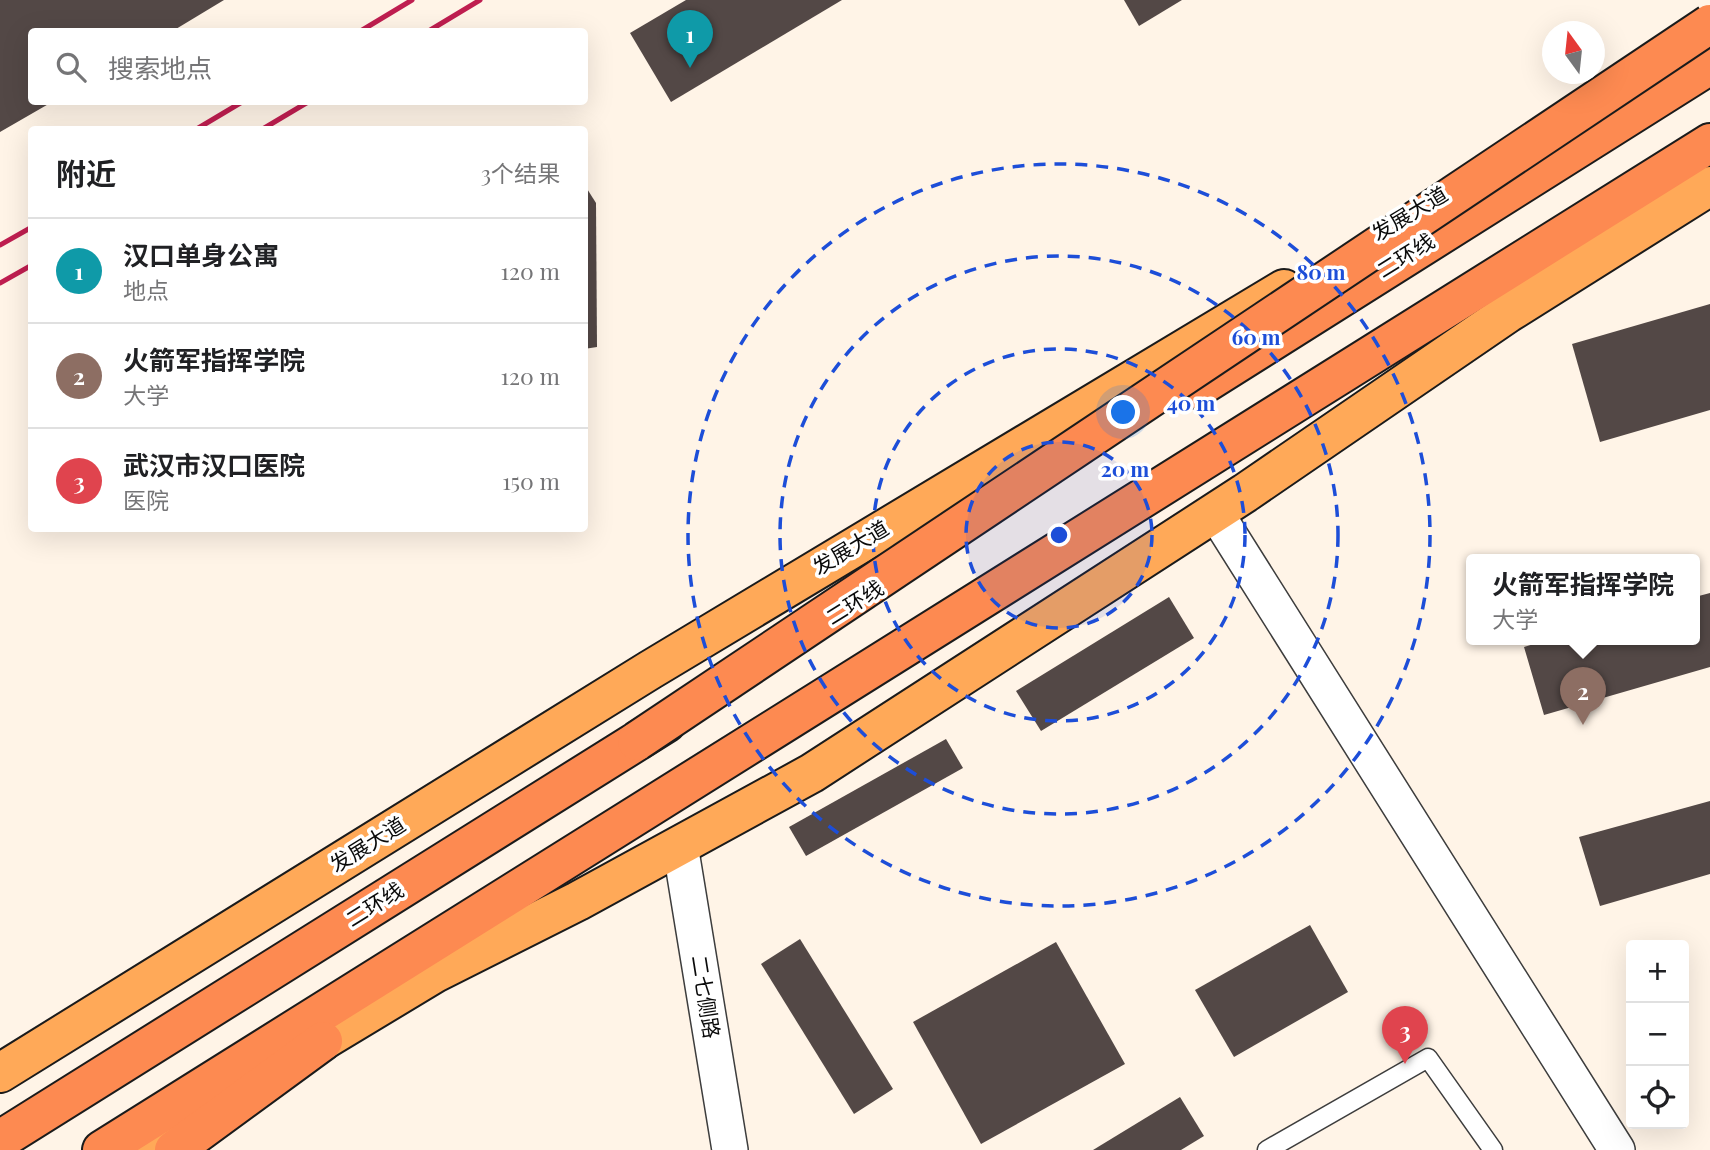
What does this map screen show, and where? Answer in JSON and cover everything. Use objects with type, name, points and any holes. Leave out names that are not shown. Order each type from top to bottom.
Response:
[{"type":"highway","points":[[637,741],[1710,24]]},
{"type":"highway","name":"二环线","points":[[0,1140],[1710,65]]},
{"type":"highway","points":[[102,1150],[1710,144]]},
{"type":"highway","points":[[182,1145],[323,1041]]},
{"type":"main road","name":"发展大道","points":[[0,1073],[755,606],[1710,35]]},
{"type":"main road","points":[[142,1150],[435,973],[579,901],[812,773],[1215,512],[1508,313],[1710,186]]},
{"type":"street","points":[[1215,512],[1617,1150]]},
{"type":"street","name":"二七侧路","points":[[681,845],[730,1150]]},
{"type":"lane","points":[[1266,1150],[1428,1058],[1493,1150]]},
{"type":"building","points":[[0,0],[224,0],[178,28],[28,28],[28,105],[47,105],[0,132]]},
{"type":"building","points":[[686,0],[842,0],[671,102],[630,33]]},
{"type":"building","points":[[1124,0],[1182,0],[1139,26]]},
{"type":"building","points":[[588,190],[596,203],[597,347],[588,348]]},
{"type":"building","points":[[1710,304],[1710,410],[1600,442],[1572,344]]},
{"type":"building","points":[[1710,593],[1710,667],[1544,715],[1524,647],[1700,645],[1700,596]]},
{"type":"building","points":[[1169,597],[1194,638],[1041,731],[1016,691]]},
{"type":"building","points":[[946,739],[963,768],[806,856],[789,827]]},
{"type":"building","points":[[1710,801],[1710,874],[1600,906],[1579,837]]},
{"type":"building","points":[[1310,925],[1348,992],[1234,1057],[1195,990]]},
{"type":"building","points":[[800,939],[893,1089],[854,1114],[761,964]]},
{"type":"building","points":[[1056,942],[1125,1064],[981,1144],[913,1022]]},
{"type":"building","points":[[1180,1097],[1204,1136],[1181,1150],[1093,1150]]},
{"type":"railway","points":[[366,28],[412,0]]},
{"type":"railway","points":[[434,28],[480,0]]},
{"type":"railway","points":[[202,126],[237,105]]},
{"type":"railway","points":[[268,126],[303,105]]},
{"type":"railway","points":[[0,245],[28,229]]},
{"type":"railway","points":[[0,283],[28,267]]},
{"type":"place","name":"汉口单身公寓","points":[[690,68]]},
{"type":"place","name":"火箭军指挥学院","points":[[1583,725]]},
{"type":"place","name":"武汉市汉口医院","points":[[1405,1064]]}]
